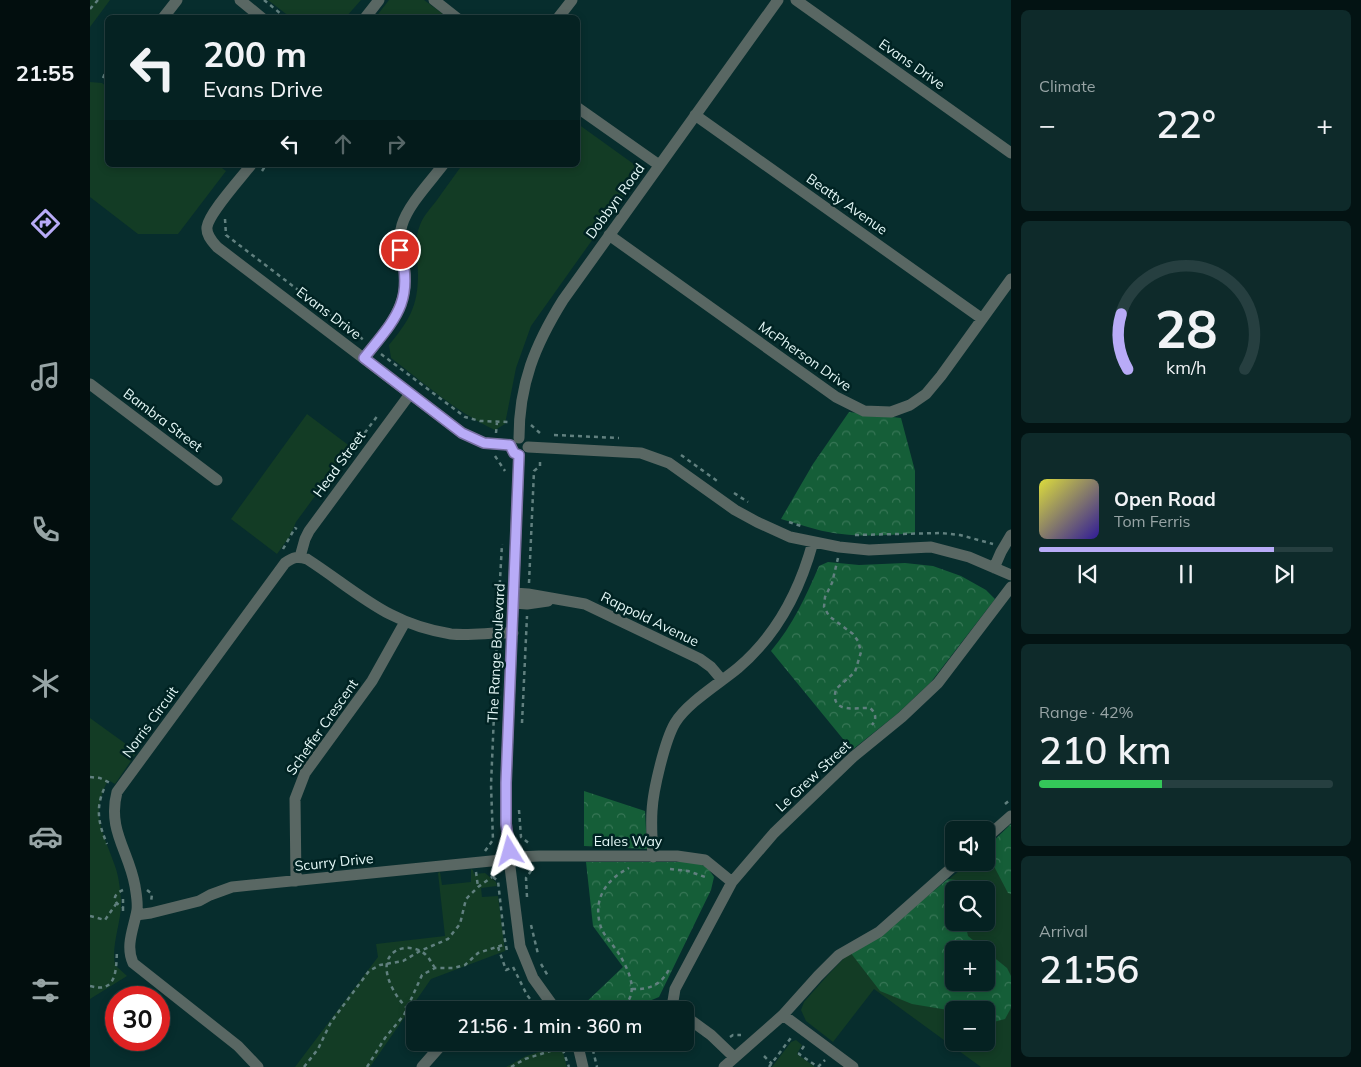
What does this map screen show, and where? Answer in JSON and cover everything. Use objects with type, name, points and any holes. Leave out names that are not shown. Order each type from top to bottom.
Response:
[{"type":"street","points":[[165,15],[177,0]]},
{"type":"street","points":[[240,0],[258,15]]},
{"type":"street","points":[[368,15],[379,0]]},
{"type":"street","points":[[434,0],[453,15]]},
{"type":"street","points":[[560,15],[572,0]]},
{"type":"street","name":"Dobbyn Road","points":[[515,441],[525,379],[534,351],[548,324],[563,300],[778,0]]},
{"type":"street","name":"Evans Drive","points":[[796,0],[1011,153]]},
{"type":"street","points":[[580,109],[659,165]]},
{"type":"street","name":"Beatty Avenue","points":[[695,115],[981,318]]},
{"type":"street","name":"Evans Drive","points":[[249,167],[209,220],[207,233],[210,240],[462,433],[484,443],[515,441]]},
{"type":"street","points":[[364,358],[400,310],[406,279],[400,250],[402,223],[410,209],[442,167]]},
{"type":"street","name":"McPherson Drive","points":[[610,235],[836,397],[864,411],[890,412],[910,405],[926,394],[1011,279]]},
{"type":"street","name":"Bambra Street","points":[[90,384],[217,480]]},
{"type":"street","name":"Head Street","points":[[300,557],[307,535],[410,394]]},
{"type":"street","points":[[515,441],[514,453],[540,448],[625,451],[655,457],[676,467],[735,510],[790,537],[839,547],[869,550],[930,548],[969,557],[1011,575]]},
{"type":"street","name":"The Range Boulevard","points":[[513,854],[506,824],[506,783],[514,598],[524,451]]},
{"type":"street","points":[[994,568],[1003,547],[1011,535]]},
{"type":"street","points":[[653,856],[652,804],[667,742],[674,726],[682,713],[749,657],[776,626],[806,566],[813,542]]},
{"type":"street","points":[[300,557],[311,562],[376,608],[401,621],[453,634],[513,637]]},
{"type":"street","name":"Norris Circuit","points":[[258,1067],[238,1046],[133,963],[129,947],[137,911],[135,885],[130,864],[116,829],[114,805],[117,792],[285,563],[291,558],[300,557]]},
{"type":"street","points":[[994,568],[1011,587]]},
{"type":"street","name":"Le Grew Street","points":[[673,1001],[676,988],[728,878],[853,757],[902,717],[938,683],[1011,587]]},
{"type":"street","name":"Rappold Avenue","points":[[514,598],[557,600],[585,604],[700,659],[711,667],[722,680]]},
{"type":"street","name":"Scheffer Crescent","points":[[301,880],[294,814],[295,799],[299,786],[306,773],[372,682],[401,621]]},
{"type":"street","points":[[995,830],[1011,816]]},
{"type":"street","points":[[513,854],[515,865],[505,864],[520,946],[533,978],[550,1001]]},
{"type":"street","name":"Eales Way","points":[[513,854],[539,856],[677,856],[705,860],[728,878]]},
{"type":"street","name":"Scurry Drive","points":[[137,911],[174,907],[199,901],[232,887],[301,880],[477,869],[505,864]]},
{"type":"street","points":[[724,1067],[783,1015],[839,955],[879,932],[948,871]]},
{"type":"street","name":"Scurry Drive","points":[[137,911],[151,906],[174,907]]},
{"type":"street","points":[[783,1015],[796,1032],[853,1067]]},
{"type":"street","points":[[694,1023],[711,1035],[734,1057]]},
{"type":"street","points":[[422,1067],[436,1051]]},
{"type":"street","points":[[576,1051],[583,1067]]},
{"type":"path","points":[[90,9],[98,0]]},
{"type":"path","points":[[264,0],[282,15]]},
{"type":"path","points":[[103,78],[105,74]]},
{"type":"path","points":[[261,172],[265,167]]},
{"type":"path","points":[[229,213],[224,220],[226,235],[465,417],[472,420],[529,423],[539,434],[540,466],[534,471],[522,726]]},
{"type":"path","points":[[317,498],[383,408]]},
{"type":"path","points":[[497,422],[495,458],[505,469],[505,477]]},
{"type":"path","points":[[539,434],[626,439]]},
{"type":"path","points":[[678,454],[723,485]]},
{"type":"path","points":[[729,489],[755,506]]},
{"type":"path","points":[[787,521],[808,528]]},
{"type":"path","points":[[279,555],[296,528],[307,535]]},
{"type":"path","points":[[852,535],[882,536],[920,532],[941,533],[960,535],[1003,547]]},
{"type":"path","points":[[478,887],[477,869],[472,852],[484,851],[493,840],[491,786],[502,540]]},
{"type":"path","points":[[839,547],[836,570],[823,602],[824,607],[829,616],[858,640],[861,652],[855,672],[836,689],[835,699],[837,703],[845,708],[870,708],[874,711],[876,715],[874,724],[870,727]]},
{"type":"path","points":[[488,625],[498,616]]},
{"type":"path","points":[[90,777],[100,778],[109,783],[100,799],[98,808],[101,829],[110,850]]},
{"type":"path","points":[[519,805],[521,837],[532,846],[537,846],[540,865],[535,866],[526,878],[528,900]]},
{"type":"path","points":[[629,868],[617,874],[603,890],[599,905],[600,924],[625,965],[632,989],[632,996],[629,1001]]},
{"type":"path","points":[[665,868],[688,871],[710,879],[728,878]]},
{"type":"path","points":[[486,871],[498,881],[507,951]]},
{"type":"path","points":[[304,1067],[318,1049],[331,1022],[369,971],[374,967],[403,961],[420,951],[440,944],[454,934],[460,924],[466,900],[492,876]]},
{"type":"path","points":[[122,882],[123,915]]},
{"type":"path","points":[[146,888],[152,894],[151,906]]},
{"type":"path","points":[[90,916],[105,920],[116,904],[115,896],[123,890]]},
{"type":"path","points":[[116,904],[124,908]]},
{"type":"path","points":[[531,925],[540,960],[548,977]]},
{"type":"path","points":[[411,1001],[420,976],[435,968],[453,968],[465,965],[478,953],[506,944]]},
{"type":"path","points":[[498,947],[506,970],[513,967],[532,1001]]},
{"type":"path","points":[[90,986],[106,987],[112,980],[116,966],[117,948]]},
{"type":"path","points":[[406,1006],[393,988],[387,964],[391,955],[396,950],[410,948],[420,951],[430,960],[435,968]]},
{"type":"path","points":[[632,989],[645,990],[654,986],[665,977],[668,971],[682,977]]},
{"type":"path","points":[[367,1067],[385,1038],[406,1012]]},
{"type":"path","points":[[788,1033],[796,1032]]},
{"type":"path","points":[[764,1056],[770,1066],[796,1032]]},
{"type":"path","points":[[796,1032],[805,1045],[799,1054],[818,1067]]},
{"type":"path","points":[[511,1067],[525,1059],[553,1051]]},
{"type":"path","points":[[564,1051],[569,1067]]},
{"type":"path","points":[[594,1051],[598,1067]]},
{"type":"green space","points":[[90,0],[110,0],[90,27]]},
{"type":"green space","points":[[268,0],[361,0],[348,15],[287,15]]},
{"type":"green space","points":[[389,0],[424,0],[444,15],[377,15]]},
{"type":"green space","points":[[90,82],[102,83],[105,85],[105,167],[221,167],[226,171],[178,234],[138,234],[90,197]]},
{"type":"green space","points":[[580,125],[635,165],[637,177],[531,326],[516,368],[505,424],[495,430],[454,406],[391,358],[389,345],[407,321],[416,296],[418,286],[416,244],[418,231],[425,215],[461,167],[580,167]]},
{"type":"green space","points":[[849,412],[901,418],[915,471],[915,533],[839,534],[781,519],[813,464]]},
{"type":"green space","points":[[307,414],[351,447],[296,522],[290,536],[277,554],[231,519]]},
{"type":"green space","points":[[828,562],[859,565],[905,563],[933,566],[961,576],[986,590],[995,599],[931,682],[897,714],[852,750],[771,651],[792,621],[819,566]]},
{"type":"green space","points":[[90,718],[137,752],[115,784],[108,780],[100,804],[99,814],[103,833],[116,870],[121,900],[114,949],[115,965],[127,976],[111,986],[105,986],[105,990],[90,999]]},
{"type":"green space","points":[[584,791],[645,811],[647,849],[584,846]]},
{"type":"green space","points":[[1011,824],[1011,894],[1008,893],[995,868],[995,839]]},
{"type":"green space","points":[[1011,828],[1011,1067],[981,1067],[959,1051],[995,1051],[995,1001],[945,1001],[945,1041],[874,989],[833,1042],[806,1021],[801,1010],[804,1002],[850,952],[907,913],[945,882],[945,931],[995,931],[995,881],[947,881],[959,871],[995,871],[995,841]]},
{"type":"green space","points":[[586,862],[694,862],[707,867],[714,877],[711,890],[659,997],[649,1001],[587,1001],[623,967],[593,926]]},
{"type":"green space","points":[[471,869],[474,874],[485,873],[496,882],[497,886],[481,888],[482,897],[498,896],[505,951],[431,979],[416,1001],[406,1001],[406,1015],[370,1067],[295,1067],[378,957],[376,944],[445,936],[438,873],[440,872],[442,885],[471,882]]},
{"type":"green space","points":[[948,879],[964,881],[946,881]]},
{"type":"green space","points":[[945,881],[945,931],[967,931],[968,936],[974,941],[945,941],[945,991],[995,991],[995,958],[1007,968],[1011,976],[1011,1008],[1005,1019],[995,1022],[995,1001],[945,1001],[945,1010],[912,1004],[880,991],[850,952],[907,913]]},
{"type":"green space","points":[[796,1040],[802,1045],[797,1054],[815,1067],[772,1067],[791,1042]]},
{"type":"green space","points":[[542,1051],[563,1051],[567,1067],[506,1067],[526,1056]]},
{"type":"route","points":[[400,250],[406,279],[400,310],[364,358],[462,433],[484,443],[510,445],[512,451],[519,455],[505,805],[510,851]]}]
